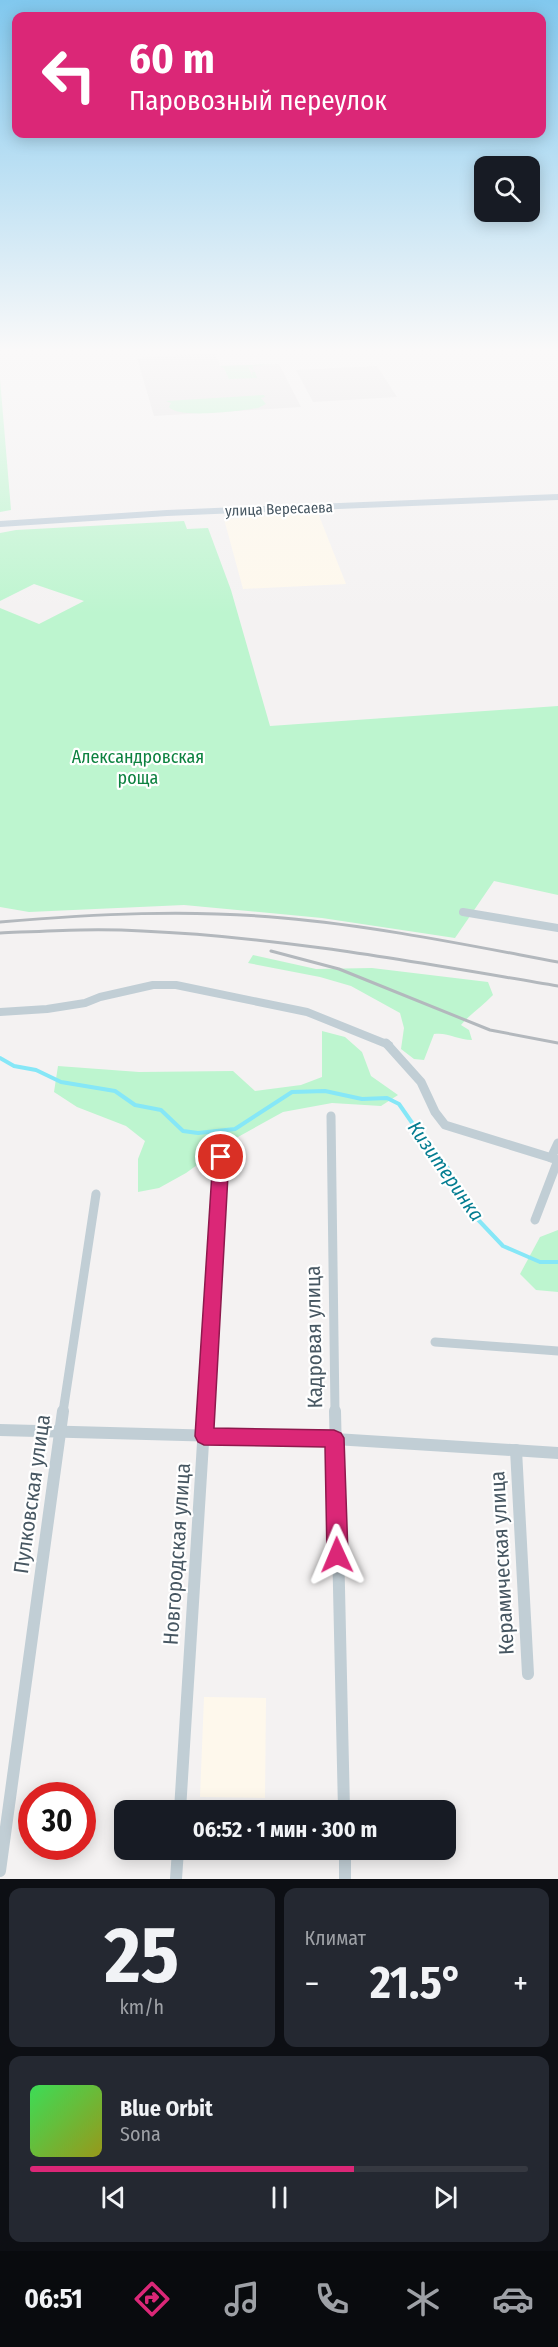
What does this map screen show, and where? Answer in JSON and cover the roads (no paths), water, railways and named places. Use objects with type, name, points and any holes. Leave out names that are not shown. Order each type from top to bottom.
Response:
[{"type":"main road","name":"улица Вересаева","points":[[0,524],[167,513],[558,497]]},
{"type":"street","points":[[463,912],[558,928]]},
{"type":"street","points":[[0,1012],[66,1006],[153,984],[176,985],[307,1012],[387,1044],[421,1082],[435,1112],[445,1125],[556,1159]]},
{"type":"street","name":"Кадровая улица","points":[[331,1116],[334,1438],[344,1800]]},
{"type":"street","points":[[535,1220],[556,1159],[558,1143]]},
{"type":"street","name":"Новгородская улица","points":[[181,1800],[221,1157]]},
{"type":"street","name":"Пулковская улица","points":[[0,1871],[60,1432],[96,1194]]},
{"type":"street","points":[[435,1342],[558,1350]]},
{"type":"street","points":[[0,1430],[334,1438],[558,1453]]},
{"type":"street","name":"Керамическая улица","points":[[516,1450],[528,1674]]},
{"type":"street","points":[[176,1879],[177,1860]]},
{"type":"street","points":[[345,1860],[345,1879]]},
{"type":"waterway","name":"Кизитеринка","points":[[0,1058],[14,1066],[36,1070],[61,1082],[115,1091],[135,1105],[161,1110],[183,1131],[198,1133],[235,1129],[292,1092],[325,1091],[362,1099],[387,1098],[399,1104],[431,1150],[448,1168],[466,1207],[503,1246],[540,1262],[558,1262]]},
{"type":"railway","points":[[0,922],[177,913],[248,915],[317,921],[386,931],[558,962]]},
{"type":"railway","points":[[0,933],[124,930],[247,939],[351,952],[558,986]]},
{"type":"railway","points":[[271,951],[339,969],[490,1030],[558,1043]]},
{"type":"park label","name":"Александровская роща","points":[[138,768]]}]
